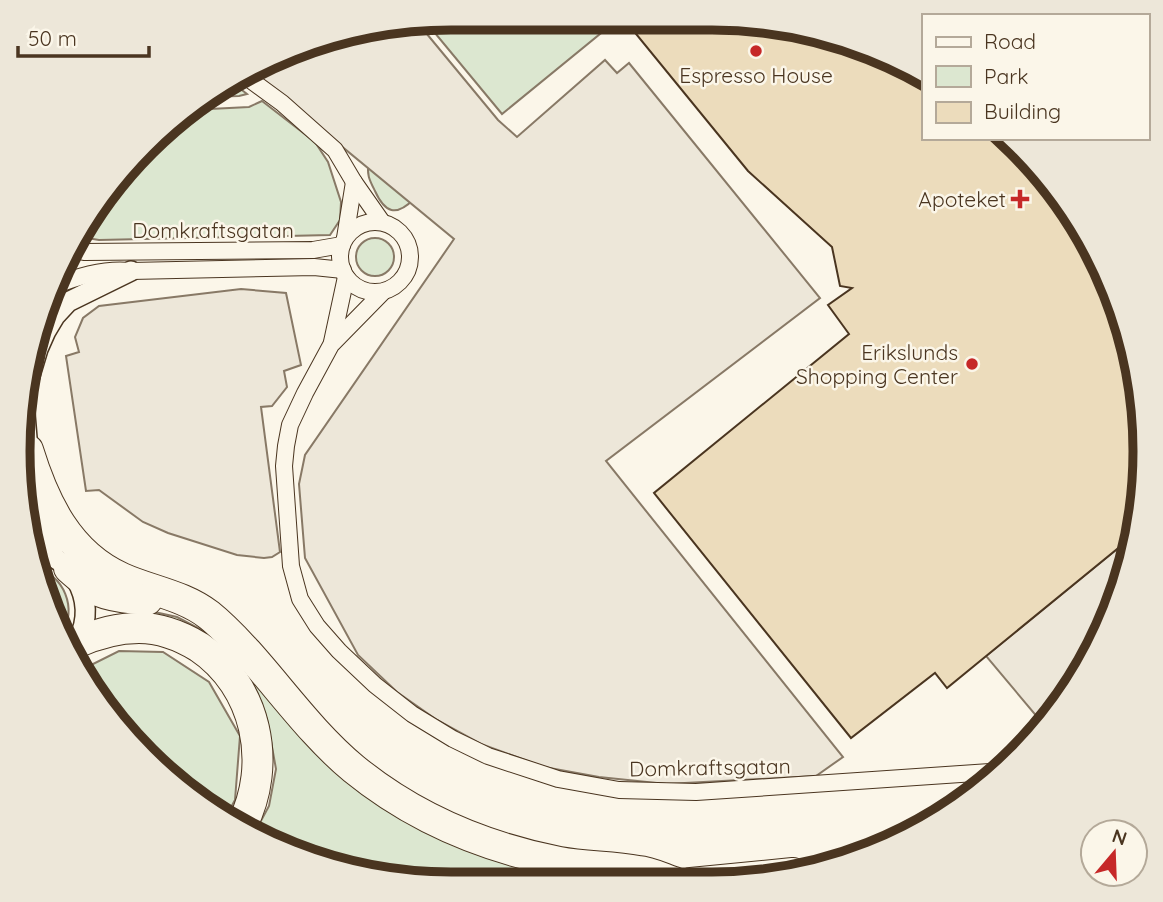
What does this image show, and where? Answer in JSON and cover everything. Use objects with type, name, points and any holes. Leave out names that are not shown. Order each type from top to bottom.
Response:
[{"type":"highway","points":[[30,457],[46,501],[76,546],[97,564],[121,578],[180,598],[228,629],[314,731],[332,750],[372,783],[415,811],[462,834],[511,851],[562,862],[643,872]]},
{"type":"highway","points":[[62,563],[102,592],[151,600],[202,619],[245,650]]},
{"type":"highway","points":[[77,645],[115,629],[141,627],[164,631],[188,640],[208,653],[226,671],[251,714],[257,739],[259,764],[256,789],[245,819]]},
{"type":"street","points":[[251,80],[282,103],[335,150],[382,222]]},
{"type":"street","points":[[344,241],[350,232],[368,222],[382,222],[395,227],[408,243],[411,257],[405,277],[383,292],[369,292],[360,289],[344,274],[340,257],[354,182]]},
{"type":"street","name":"Domkraftsgatan","points":[[80,251],[313,250],[344,241]]},
{"type":"street","name":"Domkraftsgatan","points":[[66,281],[118,269],[131,271],[314,267],[344,274],[331,345]]},
{"type":"street","points":[[49,326],[68,302],[131,271]]},
{"type":"street","name":"Domkraftsgatan","points":[[383,292],[331,345],[290,425],[284,466],[291,566],[300,599],[317,626],[375,685],[453,739],[506,763],[558,779],[619,790],[708,791],[984,772]]},
{"type":"street","points":[[31,470],[35,502],[62,563],[79,583],[85,602],[85,618],[76,642]]},
{"type":"street","points":[[42,553],[62,563]]},
{"type":"green space","points":[[605,30],[502,114],[433,31]]},
{"type":"green space","points":[[238,87],[247,94],[224,96]]},
{"type":"green space","points":[[262,101],[315,142],[328,162],[341,202],[340,220],[330,235],[99,240],[87,238],[134,173],[173,134],[206,109],[249,107]]},
{"type":"green space","points":[[369,163],[414,199],[396,210],[387,208],[370,181]]},
{"type":"green space","points":[[375,238],[388,244],[394,257],[388,270],[375,276],[362,270],[356,257],[362,244]]},
{"type":"green space","points":[[48,573],[54,577],[65,594],[66,622]]},
{"type":"green space","points":[[150,611],[177,617],[222,643],[310,744],[564,872],[396,869],[316,850],[258,826],[269,806],[276,769],[267,719],[249,680],[148,617]]},
{"type":"green space","points":[[119,651],[163,652],[209,682],[240,736],[235,800],[230,809],[173,768],[153,749],[134,729],[89,666]]},
{"type":"shaded area","points":[[424,31],[498,120],[517,137],[605,60],[617,73],[629,63],[820,298],[606,461],[843,757],[816,776],[666,784],[599,777],[544,767],[481,744],[437,720],[397,692],[358,655],[305,558],[299,484],[305,455],[454,239],[257,77],[342,44],[396,33]]},
{"type":"shaded area","points":[[241,289],[286,293],[301,365],[284,371],[287,387],[272,406],[261,407],[280,552],[264,558],[237,555],[168,533],[143,522],[99,490],[86,491],[66,356],[79,352],[75,337],[83,318],[99,306]]},
{"type":"shaded area","points":[[1122,545],[1111,586],[1090,637],[1077,662],[1038,718],[986,656]]},
{"type":"building","name":"Erikslunds Shopping Center","points":[[633,30],[767,33],[821,44],[873,62],[922,85],[922,140],[996,140],[1029,173],[1077,240],[1111,316],[1130,396],[1132,479],[1122,545],[947,688],[935,673],[851,738],[654,493],[849,334],[828,305],[852,288],[840,286],[832,247],[748,171]]},
{"type":"place","name":"Espresso House","points":[[756,51]]},
{"type":"place","name":"Apoteket","points":[[1020,199]]},
{"type":"place","name":"Erikslunds Shopping Center","points":[[972,364]]}]
